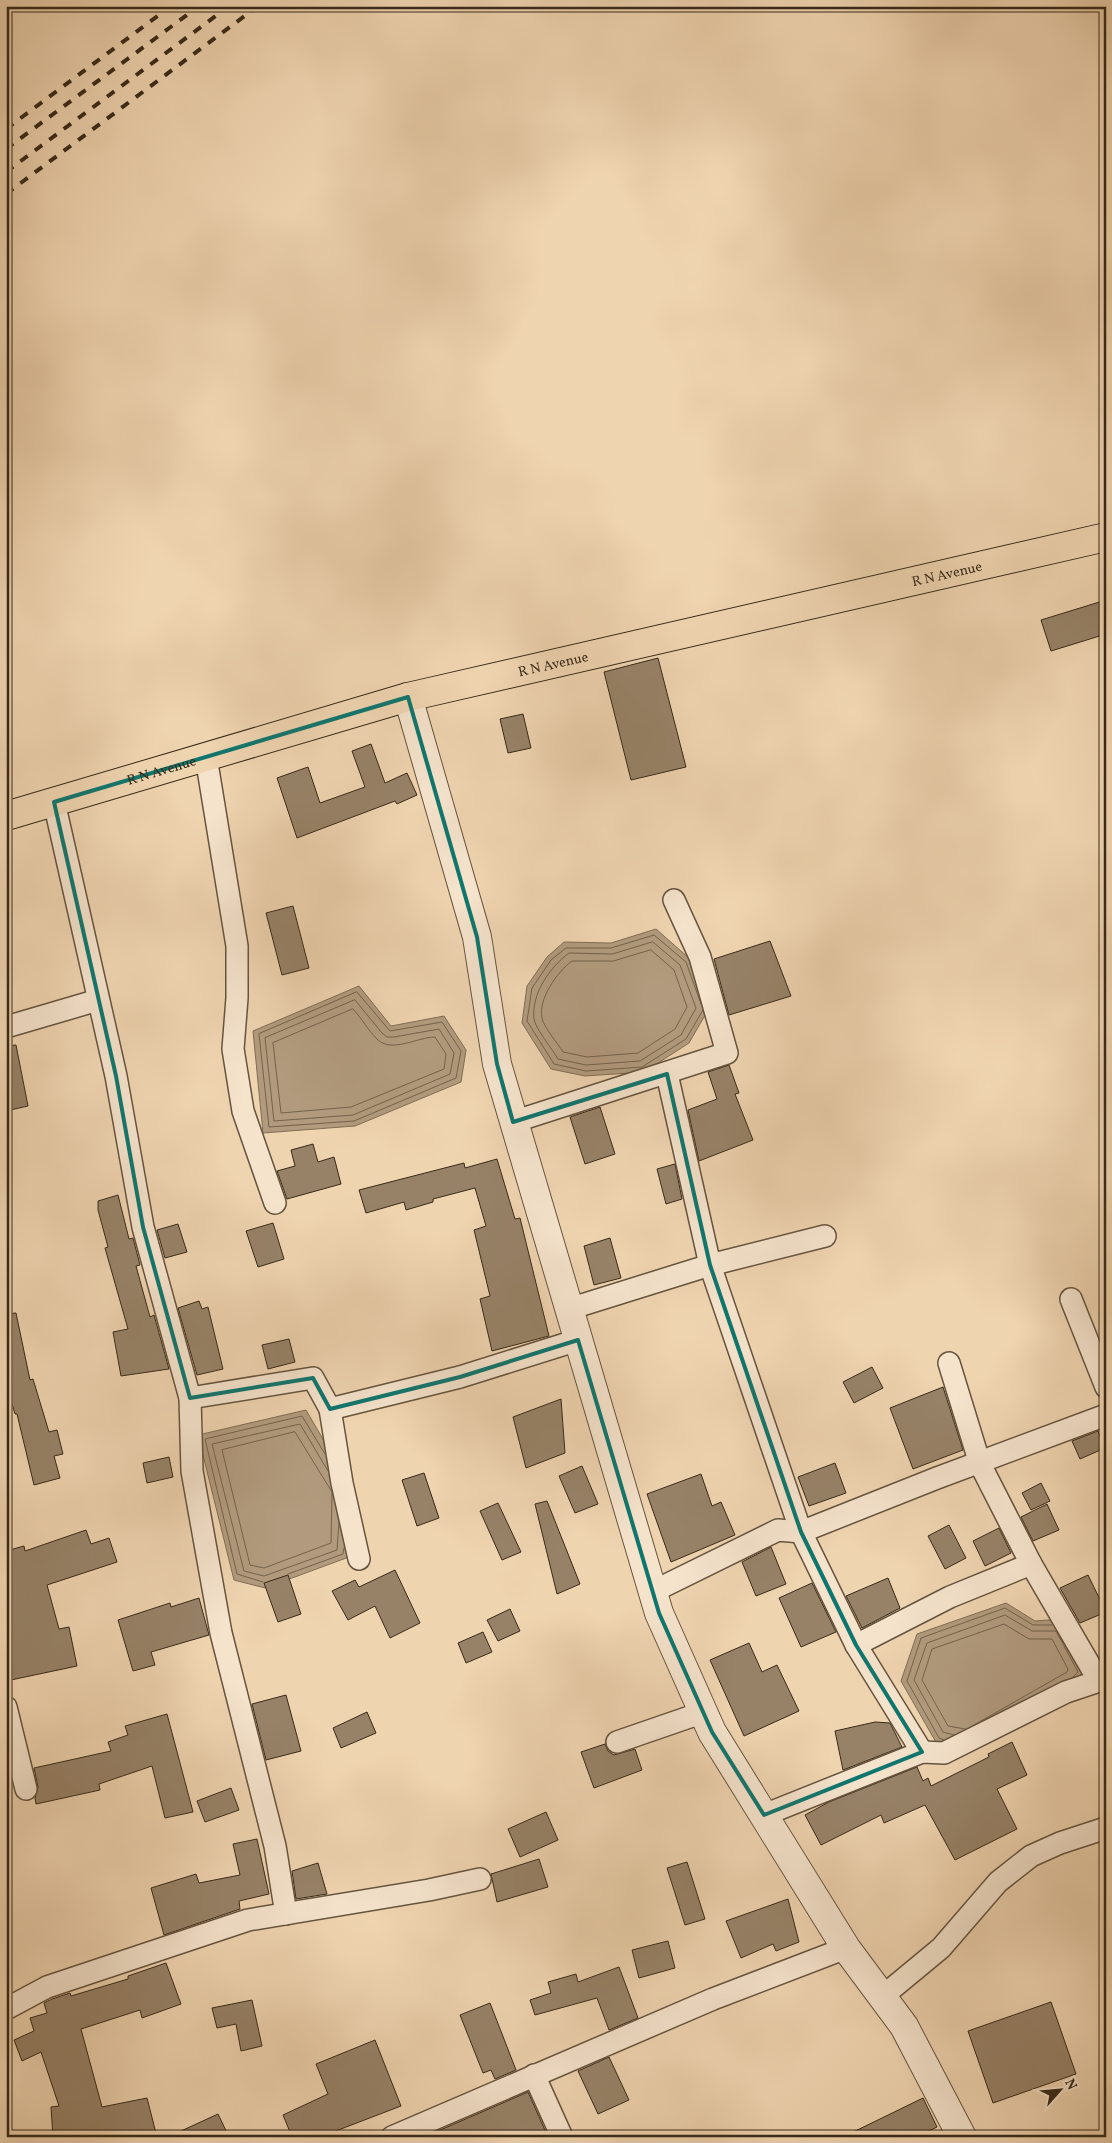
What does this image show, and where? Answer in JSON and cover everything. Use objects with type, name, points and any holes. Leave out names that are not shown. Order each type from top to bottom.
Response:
[{"type":"main road","name":"R N Avenue","points":[[6,816],[408,697],[1106,537]]},
{"type":"street","points":[[408,697],[477,937],[497,1064],[659,1613],[712,1732],[846,1948],[904,2026],[962,2137]]},
{"type":"street","points":[[206,757],[237,946],[237,998],[233,1049],[243,1110],[275,1203]]},
{"type":"street","points":[[54,802],[116,1076],[143,1227],[190,1398],[192,1471],[221,1633],[275,1846],[286,1914]]},
{"type":"street","points":[[514,1122],[727,1053],[700,957],[674,900]]},
{"type":"street","points":[[6,1027],[98,1000]]},
{"type":"street","points":[[667,1074],[710,1266],[800,1532],[856,1645],[922,1752]]},
{"type":"street","points":[[569,1309],[710,1266],[825,1236]]},
{"type":"street","points":[[1070,1299],[1106,1387]]},
{"type":"street","points":[[330,1409],[460,1377],[578,1340]]},
{"type":"street","points":[[764,1815],[922,1752],[944,1753],[1066,1692],[1104,1685],[1031,1564],[980,1464],[949,1363]]},
{"type":"street","points":[[190,1398],[313,1378],[330,1409],[342,1483],[359,1559]]},
{"type":"street","points":[[652,1592],[778,1530],[800,1532],[937,1478],[980,1464],[1106,1416]]},
{"type":"street","points":[[856,1645],[950,1597],[1031,1564]]},
{"type":"street","points":[[6,1707],[26,1789]]},
{"type":"street","points":[[617,1742],[704,1712]]},
{"type":"street","points":[[883,1996],[942,1948],[998,1882],[1031,1856],[1060,1843],[1106,1828]]},
{"type":"street","points":[[6,2009],[56,1984],[248,1920],[429,1890],[480,1879]]},
{"type":"street","points":[[392,2137],[713,1999],[846,1948]]},
{"type":"street","points":[[534,2075],[562,2137]]},
{"type":"highlighted area","points":[[408,697],[477,937],[497,1064],[513,1122],[667,1074],[710,1265],[801,1532],[856,1645],[922,1752],[764,1815],[712,1732],[659,1613],[578,1340],[460,1377],[330,1409],[313,1378],[190,1398],[143,1227],[116,1076],[54,802]]},
{"type":"water","points":[[656,929],[690,959],[708,1010],[689,1043],[644,1072],[585,1076],[551,1069],[522,1023],[527,986],[547,957],[564,942],[611,943]]},
{"type":"water","points":[[359,986],[391,1026],[444,1016],[466,1050],[461,1082],[355,1126],[263,1133],[253,1031]]},
{"type":"water","points":[[306,1410],[351,1487],[349,1557],[265,1588],[234,1580],[198,1435]]},
{"type":"water","points":[[1006,1603],[1035,1621],[1062,1619],[1094,1678],[970,1749],[937,1744],[901,1681],[917,1634]]},
{"type":"building","points":[[1106,600],[1106,634],[1051,651],[1041,620]]},
{"type":"building","points":[[658,658],[686,767],[631,780],[604,672]]},
{"type":"building","points":[[523,714],[531,748],[508,753],[500,719]]},
{"type":"building","points":[[371,744],[385,783],[407,773],[417,795],[397,804],[395,801],[297,838],[277,778],[308,767],[320,803],[365,787],[352,751]]},
{"type":"building","points":[[293,906],[309,968],[282,975],[266,913]]},
{"type":"building","points":[[770,941],[791,996],[729,1015],[714,959]]},
{"type":"building","points":[[16,1045],[28,1106],[6,1111],[6,1046]]},
{"type":"building","points":[[729,1065],[739,1093],[735,1094],[753,1140],[699,1161],[688,1110],[717,1099],[708,1072]]},
{"type":"building","points":[[600,1107],[615,1154],[585,1164],[570,1117]]},
{"type":"building","points":[[313,1144],[318,1162],[334,1157],[341,1184],[287,1199],[277,1171],[295,1166],[291,1150]]},
{"type":"building","points":[[497,1159],[515,1219],[520,1218],[549,1336],[492,1351],[480,1299],[490,1296],[474,1230],[486,1226],[475,1188],[433,1199],[433,1202],[406,1210],[404,1202],[366,1213],[359,1190],[464,1163],[465,1168]]},
{"type":"building","points":[[675,1164],[682,1199],[666,1204],[657,1169]]},
{"type":"building","points":[[118,1195],[129,1239],[133,1238],[140,1265],[136,1266],[150,1317],[154,1315],[169,1369],[121,1376],[113,1332],[128,1329],[105,1248],[108,1247],[98,1210],[98,1201]]},
{"type":"building","points":[[273,1223],[284,1259],[258,1267],[246,1231]]},
{"type":"building","points":[[178,1224],[187,1252],[165,1258],[157,1230]]},
{"type":"building","points":[[610,1238],[621,1278],[594,1285],[584,1246]]},
{"type":"building","points":[[199,1301],[202,1309],[208,1307],[223,1369],[197,1375],[178,1308]]},
{"type":"building","points":[[16,1313],[30,1380],[33,1379],[49,1432],[57,1430],[63,1454],[54,1456],[60,1478],[34,1485],[17,1414],[15,1414],[6,1384],[6,1314]]},
{"type":"building","points":[[289,1339],[295,1362],[268,1369],[262,1345]]},
{"type":"building","points":[[872,1367],[883,1388],[854,1403],[843,1382]]},
{"type":"building","points":[[943,1387],[963,1450],[913,1469],[890,1408]]},
{"type":"building","points":[[561,1399],[565,1453],[526,1468],[513,1417]]},
{"type":"building","points":[[1098,1431],[1105,1448],[1080,1459],[1072,1441]]},
{"type":"building","points":[[169,1457],[173,1477],[147,1483],[143,1463]]},
{"type":"building","points":[[835,1463],[846,1493],[809,1506],[798,1477]]},
{"type":"building","points":[[582,1466],[598,1504],[575,1513],[559,1476]]},
{"type":"building","points":[[424,1473],[439,1518],[417,1526],[402,1480]]},
{"type":"building","points":[[701,1474],[712,1506],[721,1502],[735,1535],[671,1562],[647,1494]]},
{"type":"building","points":[[1041,1483],[1050,1501],[1031,1510],[1022,1493]]},
{"type":"building","points":[[547,1501],[580,1584],[557,1594],[535,1504]]},
{"type":"building","points":[[498,1503],[521,1552],[502,1560],[480,1511]]},
{"type":"building","points":[[1047,1504],[1059,1530],[1033,1541],[1021,1517]]},
{"type":"building","points":[[949,1525],[966,1558],[945,1569],[928,1536]]},
{"type":"building","points":[[999,1528],[1011,1553],[985,1566],[973,1541]]},
{"type":"building","points":[[86,1530],[91,1544],[109,1538],[117,1562],[47,1585],[59,1629],[69,1627],[77,1666],[6,1681],[6,1551],[24,1546],[25,1551]]},
{"type":"building","points":[[771,1547],[786,1584],[756,1596],[742,1562]]},
{"type":"building","points":[[395,1570],[420,1623],[390,1638],[375,1606],[348,1620],[332,1591],[355,1580],[359,1587]]},
{"type":"building","points":[[288,1575],[301,1614],[278,1622],[264,1583]]},
{"type":"building","points":[[1088,1575],[1106,1612],[1080,1623],[1060,1588]]},
{"type":"building","points":[[888,1578],[900,1608],[862,1628],[846,1596]]},
{"type":"building","points":[[812,1583],[836,1632],[801,1647],[779,1598]]},
{"type":"building","points":[[199,1598],[209,1635],[151,1652],[155,1665],[133,1671],[118,1620],[170,1603],[171,1607]]},
{"type":"building","points":[[510,1609],[520,1631],[498,1641],[487,1620]]},
{"type":"building","points":[[483,1632],[492,1652],[466,1663],[458,1643]]},
{"type":"building","points":[[749,1643],[762,1672],[777,1665],[799,1711],[744,1736],[710,1660]]},
{"type":"building","points":[[286,1695],[301,1751],[266,1760],[252,1704]]},
{"type":"building","points":[[367,1712],[376,1733],[341,1748],[333,1728]]},
{"type":"building","points":[[167,1714],[193,1812],[165,1818],[152,1766],[99,1784],[100,1790],[36,1804],[35,1798],[38,1787],[34,1768],[111,1751],[108,1742],[128,1735],[125,1726]]},
{"type":"building","points":[[875,1722],[890,1723],[902,1747],[843,1770],[835,1731]]},
{"type":"building","points":[[1012,1742],[1027,1775],[997,1789],[1017,1829],[955,1860],[925,1805],[884,1823],[881,1815],[821,1845],[805,1815],[829,1802],[917,1767],[923,1781],[928,1778],[931,1786],[989,1757],[988,1754]]},
{"type":"building","points":[[605,1744],[608,1751],[614,1755],[635,1749],[642,1770],[594,1788],[581,1752]]},
{"type":"building","points":[[231,1788],[239,1810],[205,1822],[197,1801]]},
{"type":"building","points":[[546,1812],[558,1840],[520,1857],[508,1829]]},
{"type":"building","points":[[257,1839],[269,1894],[239,1901],[240,1909],[164,1935],[151,1888],[196,1874],[199,1883],[240,1875],[233,1844]]},
{"type":"building","points":[[539,1859],[548,1887],[497,1902],[491,1874]]},
{"type":"building","points":[[687,1862],[705,1919],[685,1925],[667,1868]]},
{"type":"building","points":[[318,1863],[327,1894],[296,1899],[292,1871]]},
{"type":"building","points":[[788,1899],[799,1942],[776,1951],[773,1944],[741,1958],[726,1921]]},
{"type":"building","points":[[668,1941],[675,1968],[639,1978],[632,1950]]},
{"type":"building","points":[[166,1963],[181,2004],[142,2018],[140,2010],[81,2029],[102,2107],[147,2098],[157,2137],[53,2137],[51,2107],[59,2106],[41,2052],[22,2061],[14,2040],[34,2031],[30,2018],[47,2013],[44,2003],[70,1993],[71,1996],[128,1979],[128,1976]]},
{"type":"building","points":[[619,1967],[638,2018],[609,2030],[597,1998],[535,2015],[530,2000],[551,1993],[548,1982],[576,1974],[578,1982]]},
{"type":"building","points":[[252,2000],[262,2046],[241,2051],[236,2024],[217,2028],[212,2008]]},
{"type":"building","points":[[1051,2002],[1076,2074],[993,2103],[968,2031]]},
{"type":"building","points":[[490,2003],[516,2070],[495,2079],[491,2070],[483,2073],[460,2015]]},
{"type":"building","points":[[375,2040],[401,2106],[320,2137],[292,2137],[283,2115],[328,2094],[316,2064]]},
{"type":"building","points":[[609,2057],[629,2100],[598,2114],[578,2071]]},
{"type":"building","points":[[528,2092],[548,2137],[424,2137]]},
{"type":"building","points":[[923,2098],[937,2127],[916,2137],[843,2137]]},
{"type":"building","points":[[218,2114],[229,2137],[168,2137]]},
{"type":"railway","points":[[6,129],[171,6]]},
{"type":"railway","points":[[6,149],[199,6]]},
{"type":"railway","points":[[6,172],[229,6]]},
{"type":"railway","points":[[6,194],[258,6]]}]
